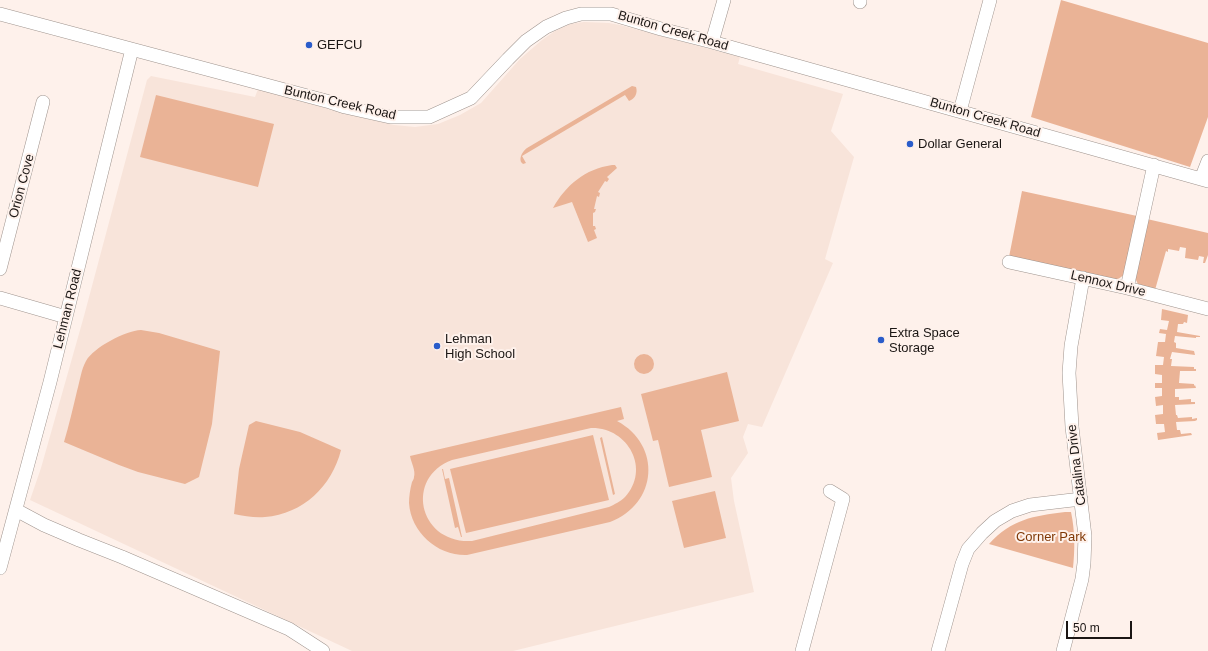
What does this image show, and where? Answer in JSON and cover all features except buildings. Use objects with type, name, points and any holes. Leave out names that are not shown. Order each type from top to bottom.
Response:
[{"type":"street","points":[[712,42],[724,0]]},
{"type":"street","points":[[960,111],[990,0]]},
{"type":"street","name":"Bunton Creek Road","points":[[0,14],[345,107],[390,117],[406,118],[429,117],[471,98],[522,44],[546,27],[566,18],[581,14],[611,14],[1204,180]]},
{"type":"street","name":"Lehman Road","points":[[0,568],[50,382],[132,50]]},
{"type":"street","name":"Orion Cove","points":[[0,269],[43,102]]},
{"type":"street","points":[[1204,180],[1208,160]]},
{"type":"street","points":[[1127,288],[1154,165]]},
{"type":"street","name":"Lennox Drive","points":[[1009,262],[1127,288],[1208,309]]},
{"type":"street","name":"Catalina Drive","points":[[1063,651],[1082,579],[1084,563],[1085,536],[1072,427],[1069,373],[1071,346],[1083,278]]},
{"type":"street","points":[[0,298],[66,317]]},
{"type":"street","points":[[802,651],[843,499],[830,491]]},
{"type":"street","points":[[938,651],[962,564],[968,549],[982,534],[995,521],[1012,511],[1030,505],[1081,498]]},
{"type":"street","points":[[16,510],[44,525],[78,540],[122,557],[289,629],[323,651]]},
{"type":"shaded area","name":"Lehman High School","points":[[584,22],[620,25],[740,57],[738,64],[843,94],[831,131],[854,157],[825,259],[833,263],[762,427],[748,424],[743,437],[748,453],[731,478],[734,501],[754,592],[513,651],[352,651],[30,500],[41,468],[84,316],[147,80],[151,76],[255,97],[258,89],[347,114],[394,125],[415,127],[438,124],[460,115],[481,103],[520,59],[542,40],[555,31],[570,24]]},
{"type":"green space","points":[[1061,0],[1208,43],[1208,117],[1190,167],[1031,117]]},
{"type":"green space","points":[[632,86],[636,87],[637,91],[631,100],[629,101],[625,95],[522,156],[526,163],[523,164],[521,162],[522,154],[527,148]]},
{"type":"green space","points":[[156,95],[274,124],[258,187],[140,157]]},
{"type":"green space","points":[[615,165],[617,168],[607,177],[609,179],[607,182],[605,181],[598,192],[600,193],[599,197],[597,196],[594,209],[596,209],[593,213],[593,226],[595,226],[596,229],[594,230],[597,238],[588,242],[572,202],[553,208],[564,192],[577,179],[593,170]]},
{"type":"green space","points":[[1022,191],[1137,216],[1125,274],[1117,280],[1009,257]]},
{"type":"green space","points":[[1147,219],[1208,233],[1208,255],[1205,263],[1203,263],[1204,257],[1199,256],[1198,260],[1185,258],[1186,248],[1180,247],[1179,251],[1168,249],[1168,252],[1166,251],[1155,290],[1138,284],[1135,278]]},
{"type":"green space","points":[[1162,309],[1188,315],[1187,323],[1184,322],[1183,324],[1178,324],[1177,332],[1200,337],[1175,336],[1174,342],[1176,343],[1176,348],[1194,351],[1195,355],[1172,352],[1170,359],[1172,359],[1171,366],[1194,367],[1194,369],[1196,369],[1196,371],[1180,371],[1179,383],[1194,384],[1196,388],[1175,389],[1175,397],[1179,397],[1179,400],[1191,399],[1191,402],[1195,402],[1195,404],[1175,405],[1176,415],[1178,418],[1197,418],[1195,421],[1176,422],[1177,430],[1180,430],[1181,434],[1191,433],[1192,435],[1158,440],[1157,433],[1165,432],[1164,424],[1156,424],[1155,415],[1163,414],[1163,405],[1156,406],[1155,397],[1162,396],[1162,388],[1155,388],[1155,383],[1162,383],[1162,375],[1155,374],[1155,365],[1163,365],[1164,357],[1156,356],[1158,342],[1165,342],[1166,334],[1159,333],[1160,329],[1167,330],[1169,321],[1161,320]]},
{"type":"green space","points":[[141,330],[159,333],[220,351],[212,424],[199,477],[185,484],[138,472],[64,442],[86,361],[96,350],[110,341],[127,333]]},
{"type":"green space","points":[[644,354],[651,357],[654,364],[651,371],[644,374],[637,371],[634,364],[637,357]]},
{"type":"green space","points":[[727,372],[739,421],[701,430],[712,477],[669,487],[658,440],[653,441],[641,394]]},
{"type":"green space","points":[[621,407],[624,419],[617,421],[632,431],[642,444],[647,459],[648,474],[645,488],[638,502],[626,513],[610,522],[467,555],[446,552],[436,547],[428,541],[415,524],[409,503],[409,496],[414,478],[414,469],[410,456]],"holes":[[[591,428],[616,434],[625,442],[632,452],[635,463],[636,474],[633,486],[625,497],[615,504],[609,507],[472,541],[454,539],[440,532],[430,521],[424,508],[423,494],[427,481],[437,469],[452,460]]]},
{"type":"green space","points":[[256,421],[300,432],[341,450],[331,475],[314,496],[292,510],[279,515],[257,517],[234,514],[239,469],[249,425]]},
{"type":"green space","points":[[593,435],[609,500],[466,533],[450,469]]},
{"type":"green space","points":[[602,437],[615,494],[613,495],[600,438]]},
{"type":"green space","points":[[442,469],[445,479],[449,478],[462,537],[458,527],[455,528]]},
{"type":"green space","points":[[715,491],[726,538],[684,548],[672,501]]},
{"type":"green space","name":"Corner Park","points":[[1071,512],[1073,526],[1073,568],[989,544],[1006,529],[1024,520],[1043,515]]},
{"type":"place","name":"GEFCU","points":[[309,45]]},
{"type":"place","name":"Dollar General","points":[[910,144]]},
{"type":"place","name":"Extra Space Storage","points":[[881,340]]},
{"type":"place","name":"Lehman High School","points":[[437,346]]}]
